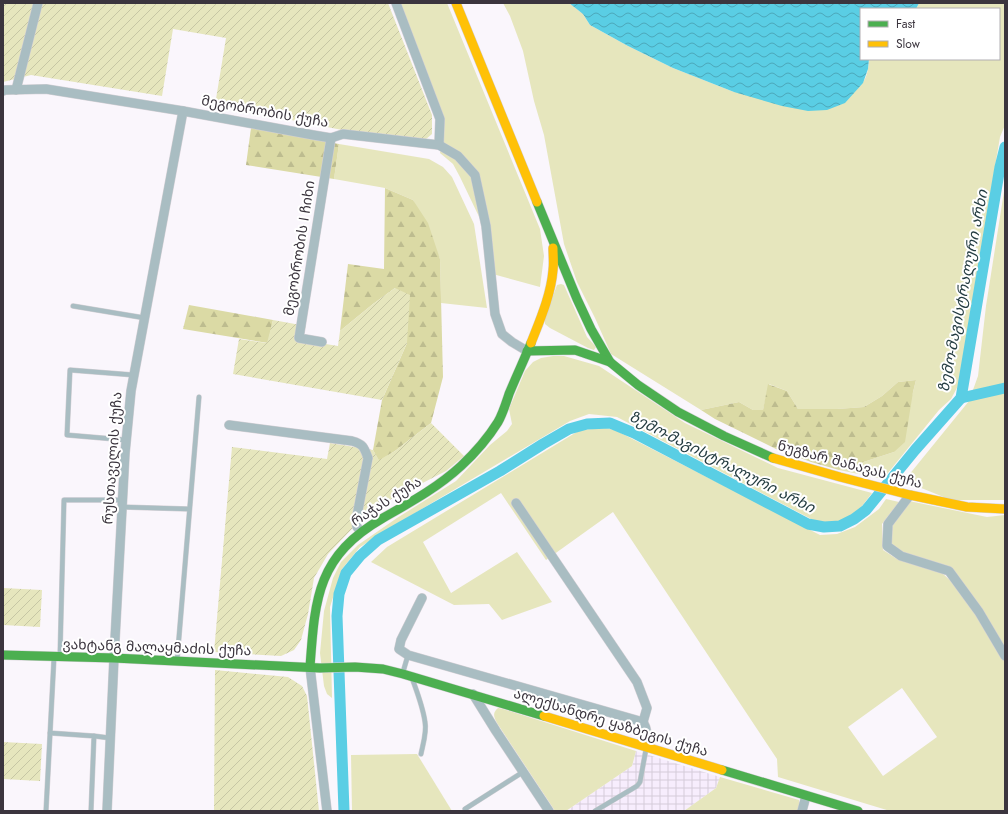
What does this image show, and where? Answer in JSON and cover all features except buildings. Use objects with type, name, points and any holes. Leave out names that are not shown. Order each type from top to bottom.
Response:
[{"type":"street","points":[[16,90],[38,3]]},
{"type":"street","points":[[396,3],[440,119],[439,146]]},
{"type":"street","name":"ნუგზარ შანავას ქუჩა","points":[[456,3],[577,299],[591,329],[610,362],[678,412],[724,436],[780,460],[799,467],[910,495],[968,507],[1005,509]]},
{"type":"street","name":"მეგობრობის ქუჩა","points":[[3,91],[46,89],[183,111],[331,138],[343,134],[439,146],[458,156],[475,175],[486,226],[495,314],[502,334],[527,351]]},
{"type":"street","name":"რუსთაველის ქუჩა","points":[[107,811],[122,504],[131,391],[183,111]]},
{"type":"street","name":"მეგობრობის I ჩიხი","points":[[322,342],[299,338],[331,138]]},
{"type":"street","name":"რაჭას ქუჩა","points":[[327,811],[310,667],[316,601],[324,576],[336,556],[351,540],[369,525],[433,489],[450,476],[480,445],[499,419],[546,300],[554,270],[552,239]]},
{"type":"street","points":[[527,351],[575,350],[610,362]]},
{"type":"street","points":[[229,425],[352,440],[360,443],[365,448],[368,458],[356,521],[357,527],[361,532]]},
{"type":"street","points":[[910,495],[888,524],[887,546],[901,556],[949,571],[979,612],[1005,656]]},
{"type":"street","points":[[516,503],[637,682],[647,708],[643,722]]},
{"type":"street","points":[[422,598],[401,640],[399,649],[408,655],[643,722],[648,734],[646,747]]},
{"type":"street","name":"ვახტანგ მალაყმაძის ქუჩა","points":[[3,655],[114,658],[320,668]]},
{"type":"street","name":"ალექსანდრე ყაზბეგის ქუჩა","points":[[320,668],[355,667],[383,669],[403,674],[858,811]]},
{"type":"street","points":[[473,694],[549,811]]},
{"type":"street","points":[[802,811],[806,796]]},
{"type":"lane","points":[[73,306],[145,318]]},
{"type":"lane","points":[[126,440],[67,435],[70,370],[134,375]]},
{"type":"lane","points":[[178,661],[198,398]]},
{"type":"lane","points":[[46,811],[50,733],[57,656],[64,500],[189,510]]},
{"type":"lane","points":[[403,674],[408,655]]},
{"type":"lane","points":[[412,677],[426,722],[421,754]]},
{"type":"lane","points":[[50,733],[110,738]]},
{"type":"lane","points":[[91,811],[94,736]]},
{"type":"lane","points":[[595,811],[637,786],[640,782],[646,747]]},
{"type":"lane","points":[[465,809],[523,772]]},
{"type":"shaded area","points":[[636,751],[720,777],[716,788],[684,811],[566,811],[632,766]]},
{"type":"green space","points":[[3,3],[388,3],[432,115],[432,134],[419,145],[215,105],[226,38],[173,29],[162,96],[31,75],[3,82]]},
{"type":"green space","points":[[399,3],[447,3],[540,229],[544,256],[540,287],[489,273],[483,225],[453,164],[440,153],[444,136]]},
{"type":"green space","points":[[503,3],[569,3],[583,14],[590,25],[628,46],[673,68],[734,92],[854,92],[866,77],[869,60],[1000,60],[1000,8],[916,8],[919,3],[1005,3],[1005,125],[1000,137],[958,386],[951,399],[939,410],[883,479],[839,470],[894,452],[916,380],[898,382],[882,396],[864,407],[798,409],[787,391],[769,384],[763,410],[753,410],[739,402],[701,410],[611,354],[577,282],[564,244],[544,135],[534,101],[523,51],[510,16]]},
{"type":"green space","points":[[251,128],[339,144],[334,179],[246,165]]},
{"type":"green space","points":[[339,144],[429,159],[443,167],[452,177],[474,224],[487,308],[441,303],[440,259],[413,200],[385,188],[334,179]]},
{"type":"green space","points":[[1005,185],[1005,500],[951,500],[904,481],[969,401],[978,376],[986,306]]},
{"type":"green space","points":[[385,188],[413,200],[428,223],[440,259],[443,377],[431,423],[395,451],[379,461],[373,450],[382,400],[407,343],[395,288],[340,331],[348,264],[384,269]]},
{"type":"green space","points":[[557,285],[564,285],[587,337],[596,347],[594,350],[545,324],[545,318]]},
{"type":"green space","points":[[395,288],[410,295],[407,343],[382,400],[233,374],[239,339],[267,343],[273,320],[306,326],[301,340],[338,346],[340,331]]},
{"type":"green space","points":[[189,305],[273,320],[268,343],[183,329]]},
{"type":"green space","points":[[564,356],[599,366],[685,423],[778,468],[872,493],[859,510],[847,518],[837,522],[825,523],[813,520],[617,417],[589,414],[570,421],[360,547],[342,569],[330,607],[332,698],[327,694],[324,686],[320,653],[324,611],[333,578],[341,562],[358,545],[397,518],[456,481],[490,445],[507,431],[512,424],[509,409],[525,371],[533,362],[541,358]]},
{"type":"green space","points":[[916,380],[905,442],[894,452],[839,470],[811,462],[776,449],[715,419],[701,410],[739,402],[753,410],[763,410],[768,384],[787,391],[798,409],[864,407],[882,396],[898,382]]},
{"type":"green space","points":[[431,423],[464,456],[446,471],[370,510],[328,554],[314,578],[308,614],[301,640],[294,650],[281,656],[214,652],[232,447],[327,459],[330,443],[373,450],[379,460],[395,451]]},
{"type":"green space","points":[[605,428],[615,430],[820,535],[837,534],[855,527],[879,509],[886,499],[899,502],[882,524],[883,550],[897,559],[941,572],[954,584],[977,614],[1005,661],[1005,811],[890,811],[778,777],[777,759],[613,512],[546,560],[501,493],[423,542],[451,593],[517,552],[552,602],[502,620],[489,604],[454,605],[371,562],[387,547],[580,430]],"holes":[[[902,688],[937,737],[883,776],[848,727]]]},
{"type":"green space","points":[[909,501],[987,517],[1005,515],[1005,651],[950,567],[905,554],[891,546],[892,525]]},
{"type":"green space","points":[[3,588],[42,590],[40,627],[3,625]]},
{"type":"green space","points":[[215,670],[288,677],[302,686],[307,696],[319,811],[214,811]]},
{"type":"green space","points":[[498,708],[636,751],[632,766],[566,811],[555,811],[497,723],[494,715]]},
{"type":"green space","points":[[3,742],[42,744],[40,781],[3,779]]},
{"type":"green space","points":[[417,754],[452,811],[352,811],[351,755]]},
{"type":"green space","points":[[720,777],[799,800],[799,811],[684,811],[716,788]]},
{"type":"water","points":[[569,3],[919,3],[916,8],[860,8],[860,60],[869,60],[868,69],[863,83],[845,103],[827,110],[808,111],[782,106],[734,92],[673,68],[590,25],[583,14]]},
{"type":"waterway","name":"ზემო-მაგისტრალური არხი","points":[[344,811],[337,616],[339,594],[346,573],[360,556],[378,540],[500,471],[543,444],[569,429],[587,424],[610,423],[634,433],[808,524],[824,527],[840,526],[854,519],[866,510],[915,450],[961,398],[1000,167],[1005,147]]},
{"type":"waterway","points":[[961,398],[1005,388]]},
{"type":"traffic: fast","points":[[537,202],[577,299],[591,329],[610,362],[638,385],[678,412],[724,436],[773,458]]},
{"type":"traffic: fast","points":[[310,667],[314,620],[318,600],[324,581],[332,564],[344,548],[361,532],[433,488],[452,474],[476,451],[500,419],[531,343]]},
{"type":"traffic: fast","points":[[527,351],[575,350],[610,362]]},
{"type":"traffic: fast","points":[[3,655],[114,658],[320,668],[355,667],[383,669],[544,716]]},
{"type":"traffic: fast","points":[[722,770],[858,811]]},
{"type":"traffic: slow","points":[[456,3],[537,202]]},
{"type":"traffic: slow","points":[[531,343],[545,307],[550,289],[553,267],[553,248]]},
{"type":"traffic: slow","points":[[773,458],[910,495],[967,507],[1005,509]]},
{"type":"traffic: slow","points":[[544,716],[722,770]]}]
